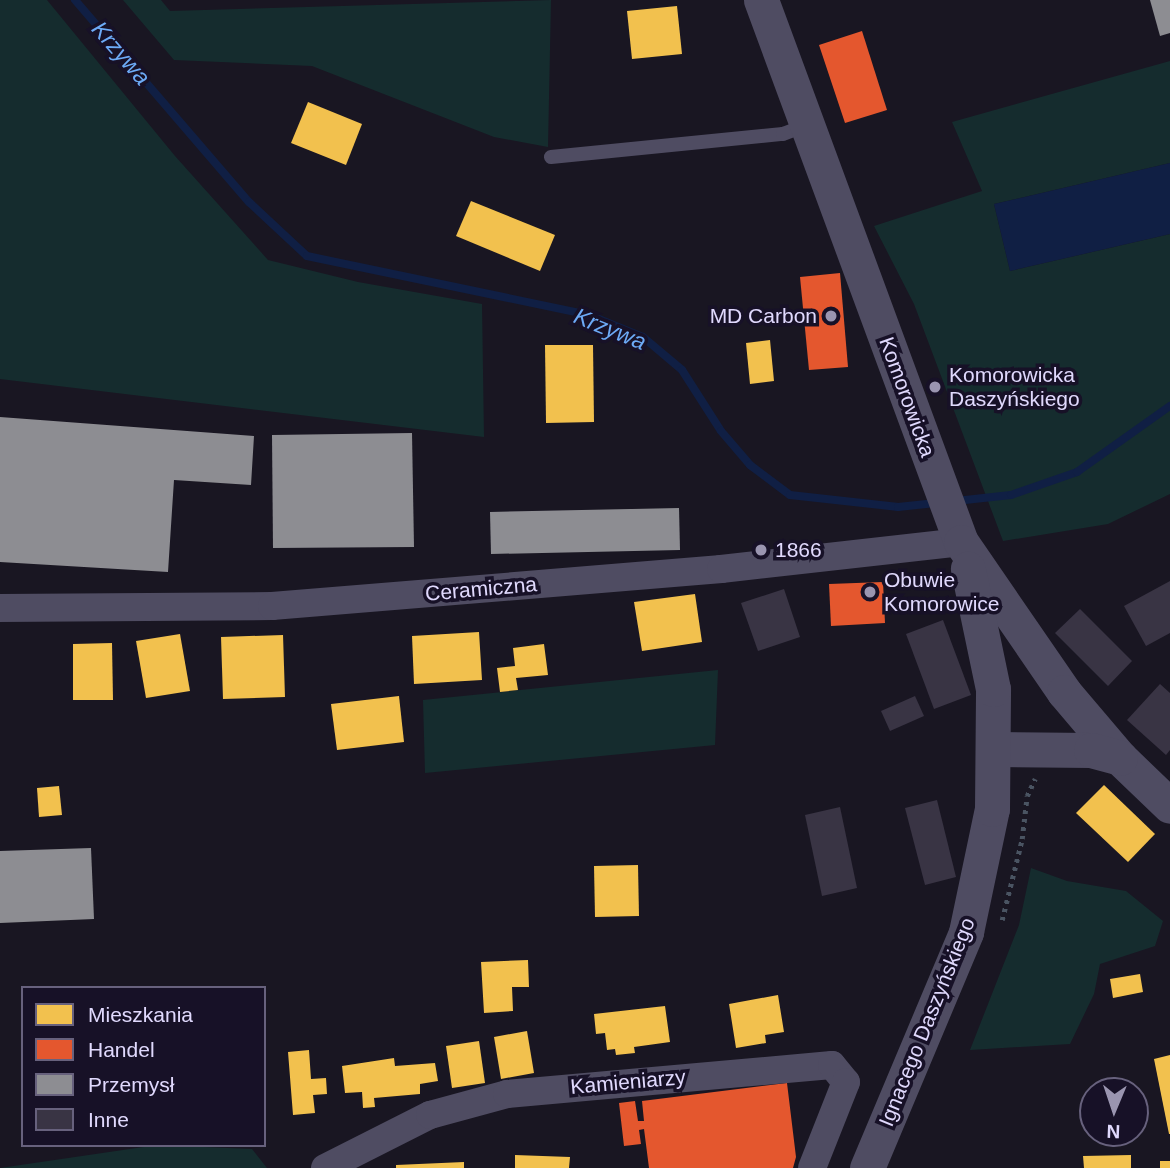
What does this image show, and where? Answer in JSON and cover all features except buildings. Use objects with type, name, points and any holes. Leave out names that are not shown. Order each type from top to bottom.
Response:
[{"type":"street","name":"Komorowicka","points":[[761,0],[958,535],[1065,692],[1120,758],[1170,806]]},
{"type":"street","name":"Ceramiczna","points":[[0,608],[272,606],[721,569],[958,535]]},
{"type":"street","name":"Ignacego Daszyńskiego","points":[[867,1168],[966,932],[992,809],[996,749],[984,630],[958,535]]},
{"type":"street","points":[[996,749],[1091,750],[1120,758]]},
{"type":"street","name":"Kamieniarzy","points":[[325,1168],[430,1115],[507,1094],[832,1065],[846,1082],[812,1168]]},
{"type":"lane","points":[[551,157],[783,134],[807,125]]},
{"type":"green space","points":[[0,0],[47,0],[175,156],[268,260],[358,282],[482,304],[484,437],[0,379]]},
{"type":"green space","points":[[123,0],[161,0],[170,11],[551,0],[548,147],[494,137],[312,66],[174,60]]},
{"type":"green space","points":[[1170,61],[1170,163],[994,204],[1010,271],[1170,234],[1170,494],[1108,524],[1003,541],[914,304],[874,226],[982,191],[952,122]]},
{"type":"green space","points":[[718,670],[715,745],[425,773],[423,700]]},
{"type":"green space","points":[[1031,868],[1067,881],[1126,891],[1163,921],[1155,946],[1100,964],[1094,994],[1070,1044],[970,1050],[1019,925]]},
{"type":"green space","points":[[143,1147],[204,1147],[252,1149],[267,1168],[0,1168]]},
{"type":"water","points":[[1170,163],[1170,234],[1010,271],[994,204]]},
{"type":"waterway","name":"Krzywa","points":[[75,0],[249,202],[307,256],[589,315],[643,337],[682,370],[721,431],[750,465],[790,495],[898,507],[936,503]]},
{"type":"waterway","name":"Krzywa","points":[[956,501],[1011,495],[1077,472],[1170,406]]},
{"type":"place","name":"MD Carbon","points":[[831,316]]},
{"type":"place","name":"Komorowicka Daszyńskiego","points":[[935,387]]},
{"type":"place","name":"1866","points":[[761,550]]},
{"type":"place","name":"Obuwie Komorowice","points":[[870,592]]}]
